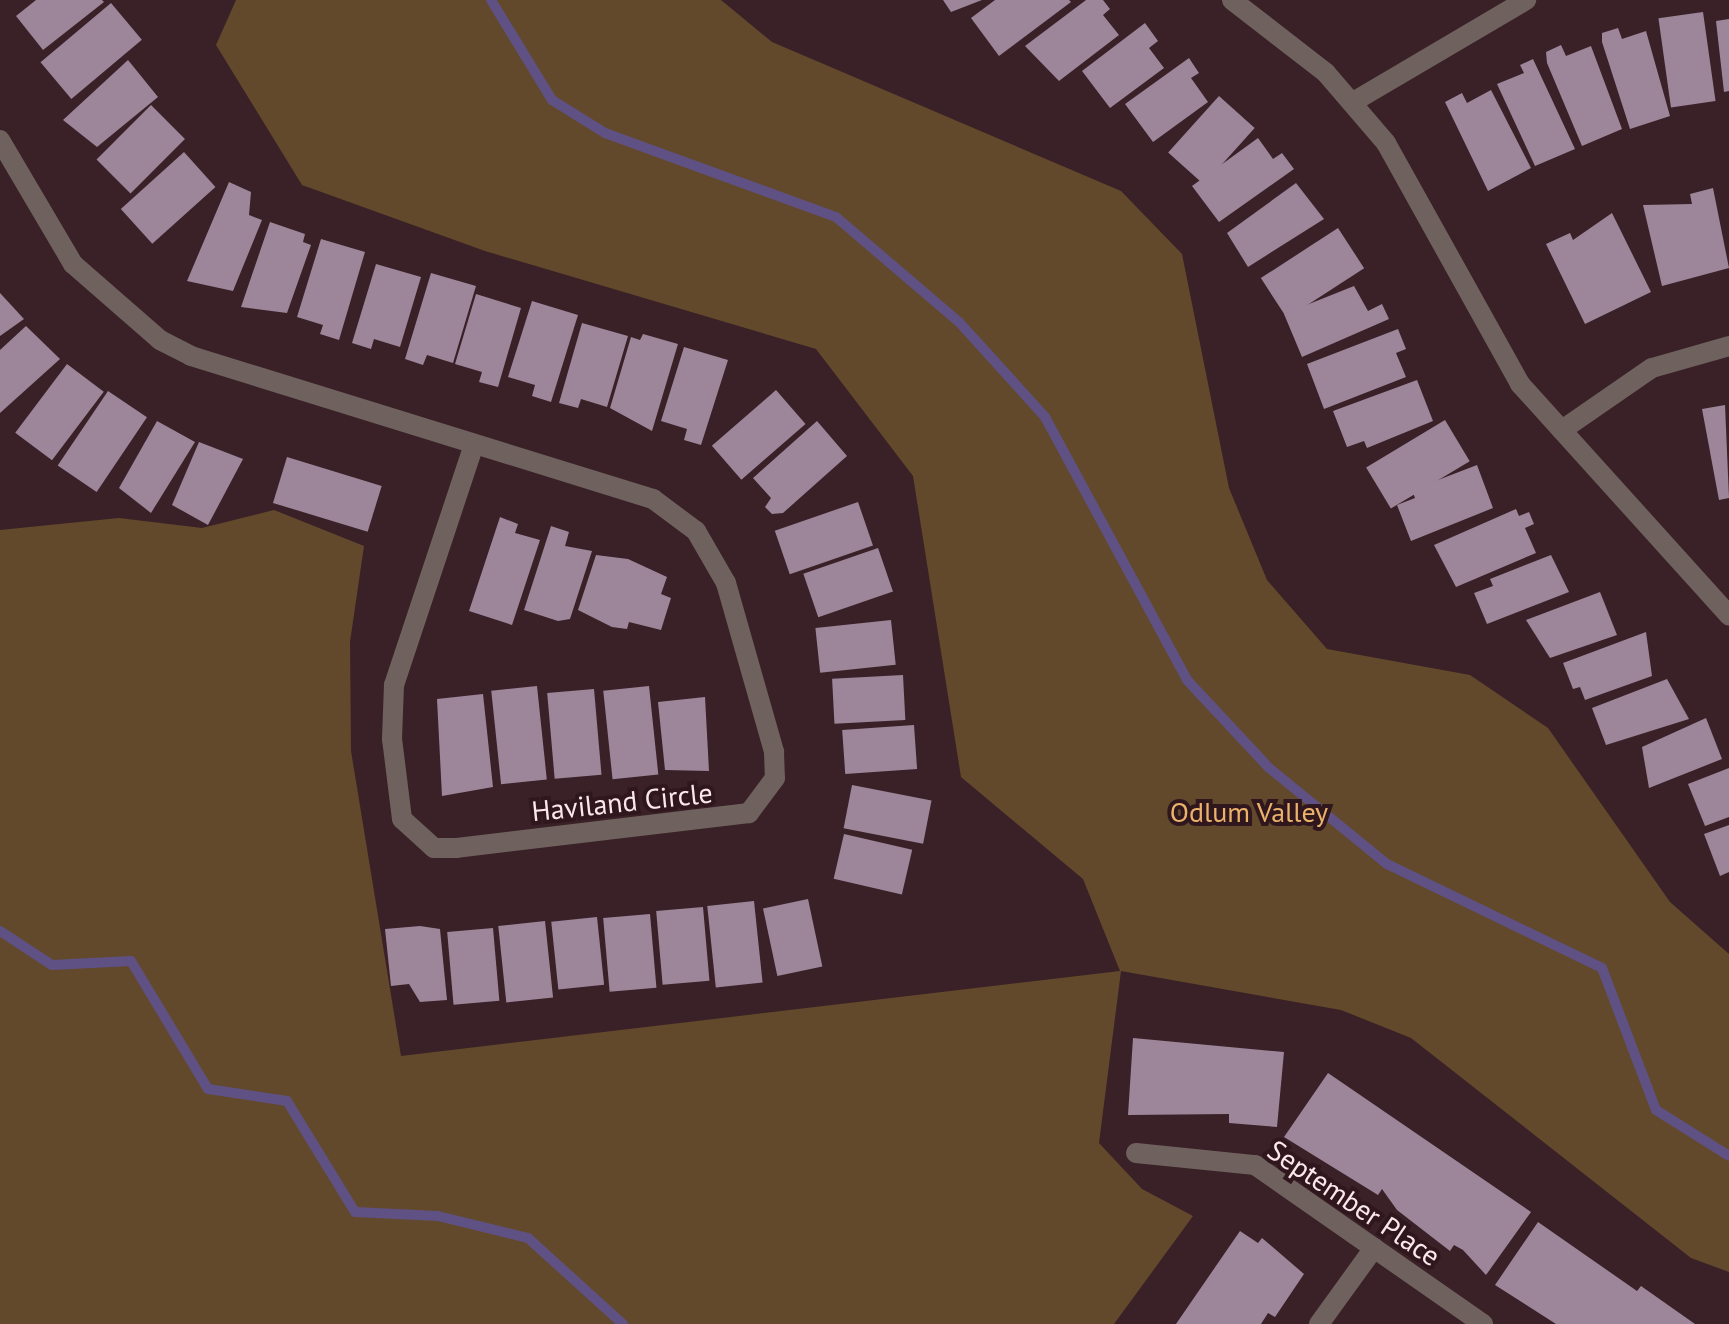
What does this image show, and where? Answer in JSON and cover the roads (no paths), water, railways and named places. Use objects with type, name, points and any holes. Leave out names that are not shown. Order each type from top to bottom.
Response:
[{"type":"street","points":[[1232,0],[1353,102],[1409,179],[1501,356],[1562,430],[1729,615]]},
{"type":"street","points":[[1353,102],[1526,0]]},
{"type":"street","name":"Haviland Circle","points":[[0,140],[73,264],[160,340],[474,445],[653,499],[696,531],[726,583],[774,752],[775,778],[749,813],[457,848],[434,848],[402,819],[393,753],[394,685],[474,445]]},
{"type":"street","points":[[1562,430],[1642,373],[1729,346]]},
{"type":"street","name":"September Place","points":[[1136,1153],[1255,1165],[1483,1324]]},
{"type":"street","points":[[1319,1324],[1374,1248]]},
{"type":"waterway","points":[[491,0],[552,100],[605,133],[836,217],[959,322],[1045,417],[1187,680],[1268,767],[1387,864],[1602,968],[1656,1110],[1729,1156]]},
{"type":"waterway","points":[[0,931],[52,965],[131,961],[208,1089],[287,1101],[355,1212],[438,1216],[528,1238],[623,1324]]},
{"type":"park label","name":"Odlum Valley","points":[[1249,812]]}]
